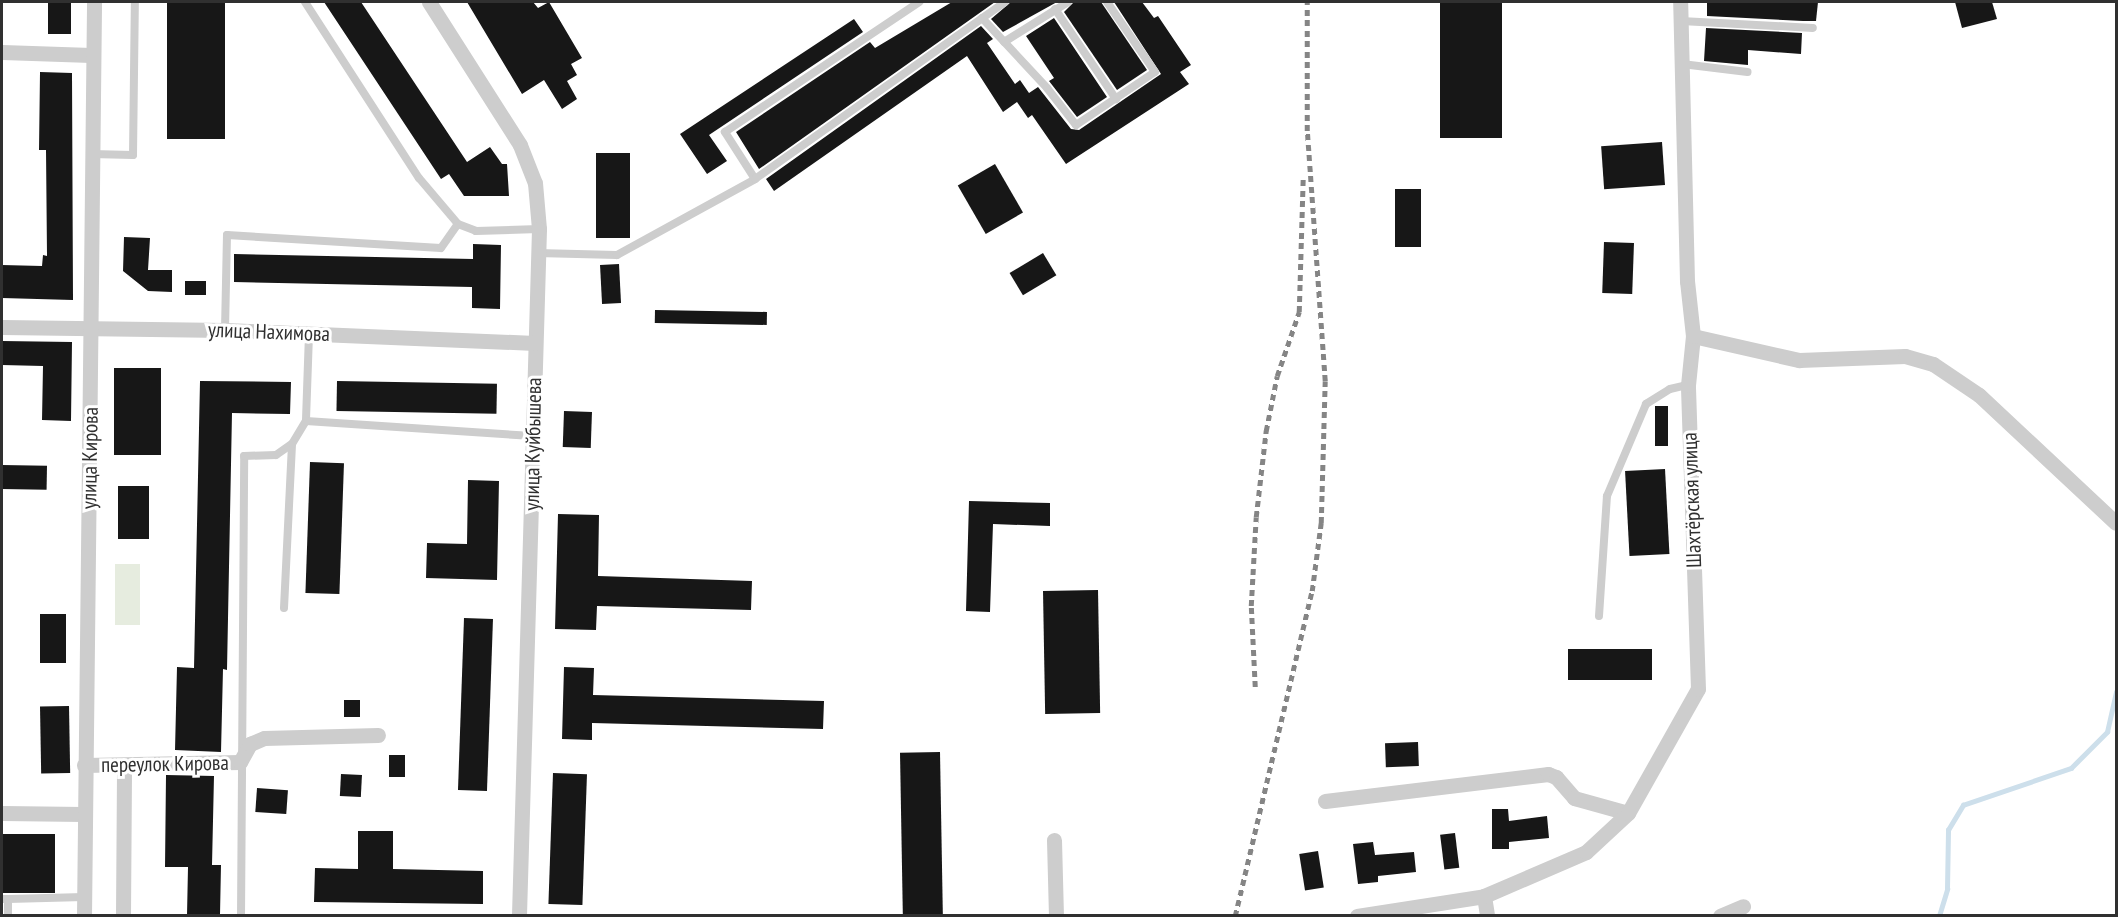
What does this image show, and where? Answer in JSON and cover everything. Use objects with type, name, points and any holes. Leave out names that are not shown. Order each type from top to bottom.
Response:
[{"type":"street","name":"улица Кирова","points":[[84,915],[83,814],[92,328],[91,55],[94,2]]},
{"type":"street","name":"улица Куйбышева","points":[[429,2],[520,146],[535,183],[539,229],[519,915]]},
{"type":"street","name":"Шахтёрская улица","points":[[1357,915],[1484,896],[1586,852],[1628,813],[1698,689],[1688,386],[1693,336],[1687,281],[1680,2]]},
{"type":"street","points":[[2,52],[91,55]]},
{"type":"street","name":"улица Нахимова","points":[[2,327],[225,330],[535,343]]},
{"type":"street","points":[[1693,336],[1799,360],[1905,356],[1933,364],[1979,395],[2116,523]]},
{"type":"street","name":"переулок Кирова","points":[[84,765],[240,762],[250,744],[264,738],[378,735]]},
{"type":"street","points":[[123,915],[124,765]]},
{"type":"street","points":[[1325,801],[1548,774],[1556,777],[1574,798],[1628,813]]},
{"type":"street","points":[[2,813],[83,814]]},
{"type":"street","points":[[1054,840],[1056,915]]},
{"type":"street","points":[[1484,896],[1487,915]]},
{"type":"street","points":[[1720,915],[1743,906]]},
{"type":"lane","points":[[91,154],[133,155],[135,2]]},
{"type":"lane","points":[[305,2],[419,178],[458,224],[476,231],[539,229]]},
{"type":"lane","points":[[755,179],[725,132],[919,2]]},
{"type":"lane","points":[[537,253],[617,255],[755,179],[1005,2]]},
{"type":"lane","points":[[1004,42],[1068,2]]},
{"type":"lane","points":[[982,18],[1076,125],[1155,72],[1107,2]]},
{"type":"lane","points":[[1055,9],[1116,99]]},
{"type":"lane","points":[[1681,21],[1813,28]]},
{"type":"lane","points":[[1682,64],[1748,72]]},
{"type":"lane","points":[[225,330],[227,235],[441,248],[458,224]]},
{"type":"lane","points":[[241,915],[240,762],[244,456],[276,455],[292,444],[306,420],[309,334]]},
{"type":"lane","points":[[1599,616],[1607,496],[1646,404],[1670,389],[1688,386]]},
{"type":"lane","points":[[306,420],[532,436]]},
{"type":"lane","points":[[284,608],[292,444]]},
{"type":"lane","points":[[8,915],[5,899],[84,897]]},
{"type":"shaded area","points":[[115,564],[140,564],[140,625],[115,625]]},
{"type":"building","points":[[48,2],[71,2],[71,34],[48,34]]},
{"type":"building","points":[[167,2],[225,2],[225,139],[167,139]]},
{"type":"building","points":[[324,2],[361,2],[467,162],[490,147],[502,164],[507,164],[509,196],[464,196],[449,174],[441,179]]},
{"type":"building","points":[[467,2],[533,2],[538,8],[549,2],[582,58],[571,64],[577,75],[567,81],[577,99],[562,109],[544,80],[522,94]]},
{"type":"building","points":[[952,2],[995,2],[759,169],[736,132],[870,42],[875,48]]},
{"type":"building","points":[[1011,2],[1057,2],[1003,32],[991,19]]},
{"type":"building","points":[[1074,2],[1101,2],[1147,70],[1117,90],[1064,12]]},
{"type":"building","points":[[1114,2],[1142,2],[1154,18],[1158,16],[1191,65],[1180,72],[1189,84],[1066,164],[1032,115],[1028,118],[1017,102],[1003,112],[967,56],[774,191],[766,179],[981,26],[993,39],[987,43],[1015,84],[1020,80],[1029,93],[1038,87],[1071,129],[1079,130],[1161,74]]},
{"type":"building","points":[[1440,2],[1502,2],[1502,138],[1440,138]]},
{"type":"building","points":[[1707,2],[1818,2],[1816,21],[1803,21],[1707,16]]},
{"type":"building","points":[[1955,2],[1992,2],[1997,19],[1962,28]]},
{"type":"building","points":[[1054,18],[1107,97],[1077,117],[1049,81],[1054,78],[1026,36]]},
{"type":"building","points":[[854,19],[863,32],[709,135],[727,161],[707,174],[680,134]]},
{"type":"building","points":[[1706,28],[1802,33],[1801,54],[1748,50],[1748,65],[1704,61]]},
{"type":"building","points":[[40,72],[72,73],[73,300],[2,298],[2,265],[42,266],[43,255],[47,256],[46,150],[39,150]]},
{"type":"building","points":[[1662,142],[1665,185],[1604,189],[1601,146]]},
{"type":"building","points":[[596,153],[630,153],[630,238],[596,238]]},
{"type":"building","points":[[995,164],[1023,212],[986,234],[958,186]]},
{"type":"building","points":[[1395,189],[1421,189],[1421,247],[1395,247]]},
{"type":"building","points":[[124,237],[150,238],[148,270],[172,270],[172,292],[148,291],[123,271]]},
{"type":"building","points":[[1604,242],[1634,243],[1632,294],[1602,293]]},
{"type":"building","points":[[473,244],[501,245],[500,309],[472,308],[472,287],[234,282],[234,254],[473,259]]},
{"type":"building","points":[[1043,253],[1056,275],[1023,295],[1010,273]]},
{"type":"building","points":[[619,264],[621,303],[602,304],[600,265]]},
{"type":"building","points":[[185,281],[206,281],[206,295],[185,295]]},
{"type":"building","points":[[655,310],[767,312],[767,325],[655,323]]},
{"type":"building","points":[[2,341],[72,342],[71,421],[42,420],[43,366],[2,365]]},
{"type":"building","points":[[114,368],[161,368],[161,455],[114,455]]},
{"type":"building","points":[[200,381],[291,382],[290,414],[232,413],[227,670],[223,669],[221,752],[175,750],[177,667],[194,668]]},
{"type":"building","points":[[337,381],[497,384],[496,414],[336,411]]},
{"type":"building","points":[[1655,406],[1668,406],[1668,446],[1655,446]]},
{"type":"building","points":[[564,411],[592,412],[591,448],[563,447]]},
{"type":"building","points":[[310,462],[344,463],[339,594],[305,593]]},
{"type":"building","points":[[2,465],[47,466],[47,490],[2,489]]},
{"type":"building","points":[[1665,469],[1669,554],[1630,556],[1625,471]]},
{"type":"building","points":[[468,480],[499,481],[497,580],[426,578],[427,543],[467,544]]},
{"type":"building","points":[[118,486],[149,486],[149,539],[118,539]]},
{"type":"building","points":[[969,501],[1050,503],[1050,526],[993,524],[990,612],[966,611]]},
{"type":"building","points":[[558,514],[599,515],[598,576],[752,581],[751,610],[597,606],[596,630],[555,629]]},
{"type":"building","points":[[1098,590],[1100,713],[1045,714],[1043,591]]},
{"type":"building","points":[[40,614],[66,614],[66,663],[40,663]]},
{"type":"building","points":[[464,618],[493,619],[487,791],[458,790]]},
{"type":"building","points":[[1568,649],[1652,649],[1652,680],[1568,680]]},
{"type":"building","points":[[564,667],[594,668],[593,695],[824,701],[823,729],[592,723],[592,740],[562,739]]},
{"type":"building","points":[[344,700],[360,700],[360,717],[344,717]]},
{"type":"building","points":[[69,706],[70,773],[41,773],[40,707]]},
{"type":"building","points":[[1418,742],[1419,766],[1386,767],[1385,743]]},
{"type":"building","points":[[940,752],[943,915],[903,916],[900,753]]},
{"type":"building","points":[[389,755],[405,755],[405,777],[389,777]]},
{"type":"building","points":[[553,773],[587,774],[582,905],[548,904]]},
{"type":"building","points":[[341,774],[362,775],[361,797],[340,796]]},
{"type":"building","points":[[166,775],[214,776],[212,865],[221,865],[220,915],[187,915],[188,867],[165,867]]},
{"type":"building","points":[[257,788],[288,790],[286,814],[255,812]]},
{"type":"building","points":[[1492,809],[1508,809],[1509,821],[1547,816],[1549,838],[1509,842],[1509,849],[1492,849]]},
{"type":"building","points":[[358,831],[393,831],[393,869],[483,871],[483,904],[314,902],[315,868],[358,869]]},
{"type":"building","points":[[1455,833],[1459,868],[1444,870],[1440,835]]},
{"type":"building","points":[[2,834],[55,834],[55,893],[2,893]]},
{"type":"building","points":[[1373,842],[1375,855],[1414,852],[1416,872],[1378,876],[1378,882],[1358,884],[1353,844]]},
{"type":"building","points":[[1318,851],[1324,888],[1305,891],[1299,854]]},
{"type":"waterway","points":[[1939,916],[1947,889],[1948,830],[1963,805],[2071,768],[2107,732],[2116,692]]},
{"type":"railway","points":[[1235,916],[1312,591],[1321,523],[1325,381],[1307,131],[1307,2]]},
{"type":"railway","points":[[1255,687],[1251,606],[1256,517],[1266,431],[1277,376],[1299,312],[1303,179]]}]
